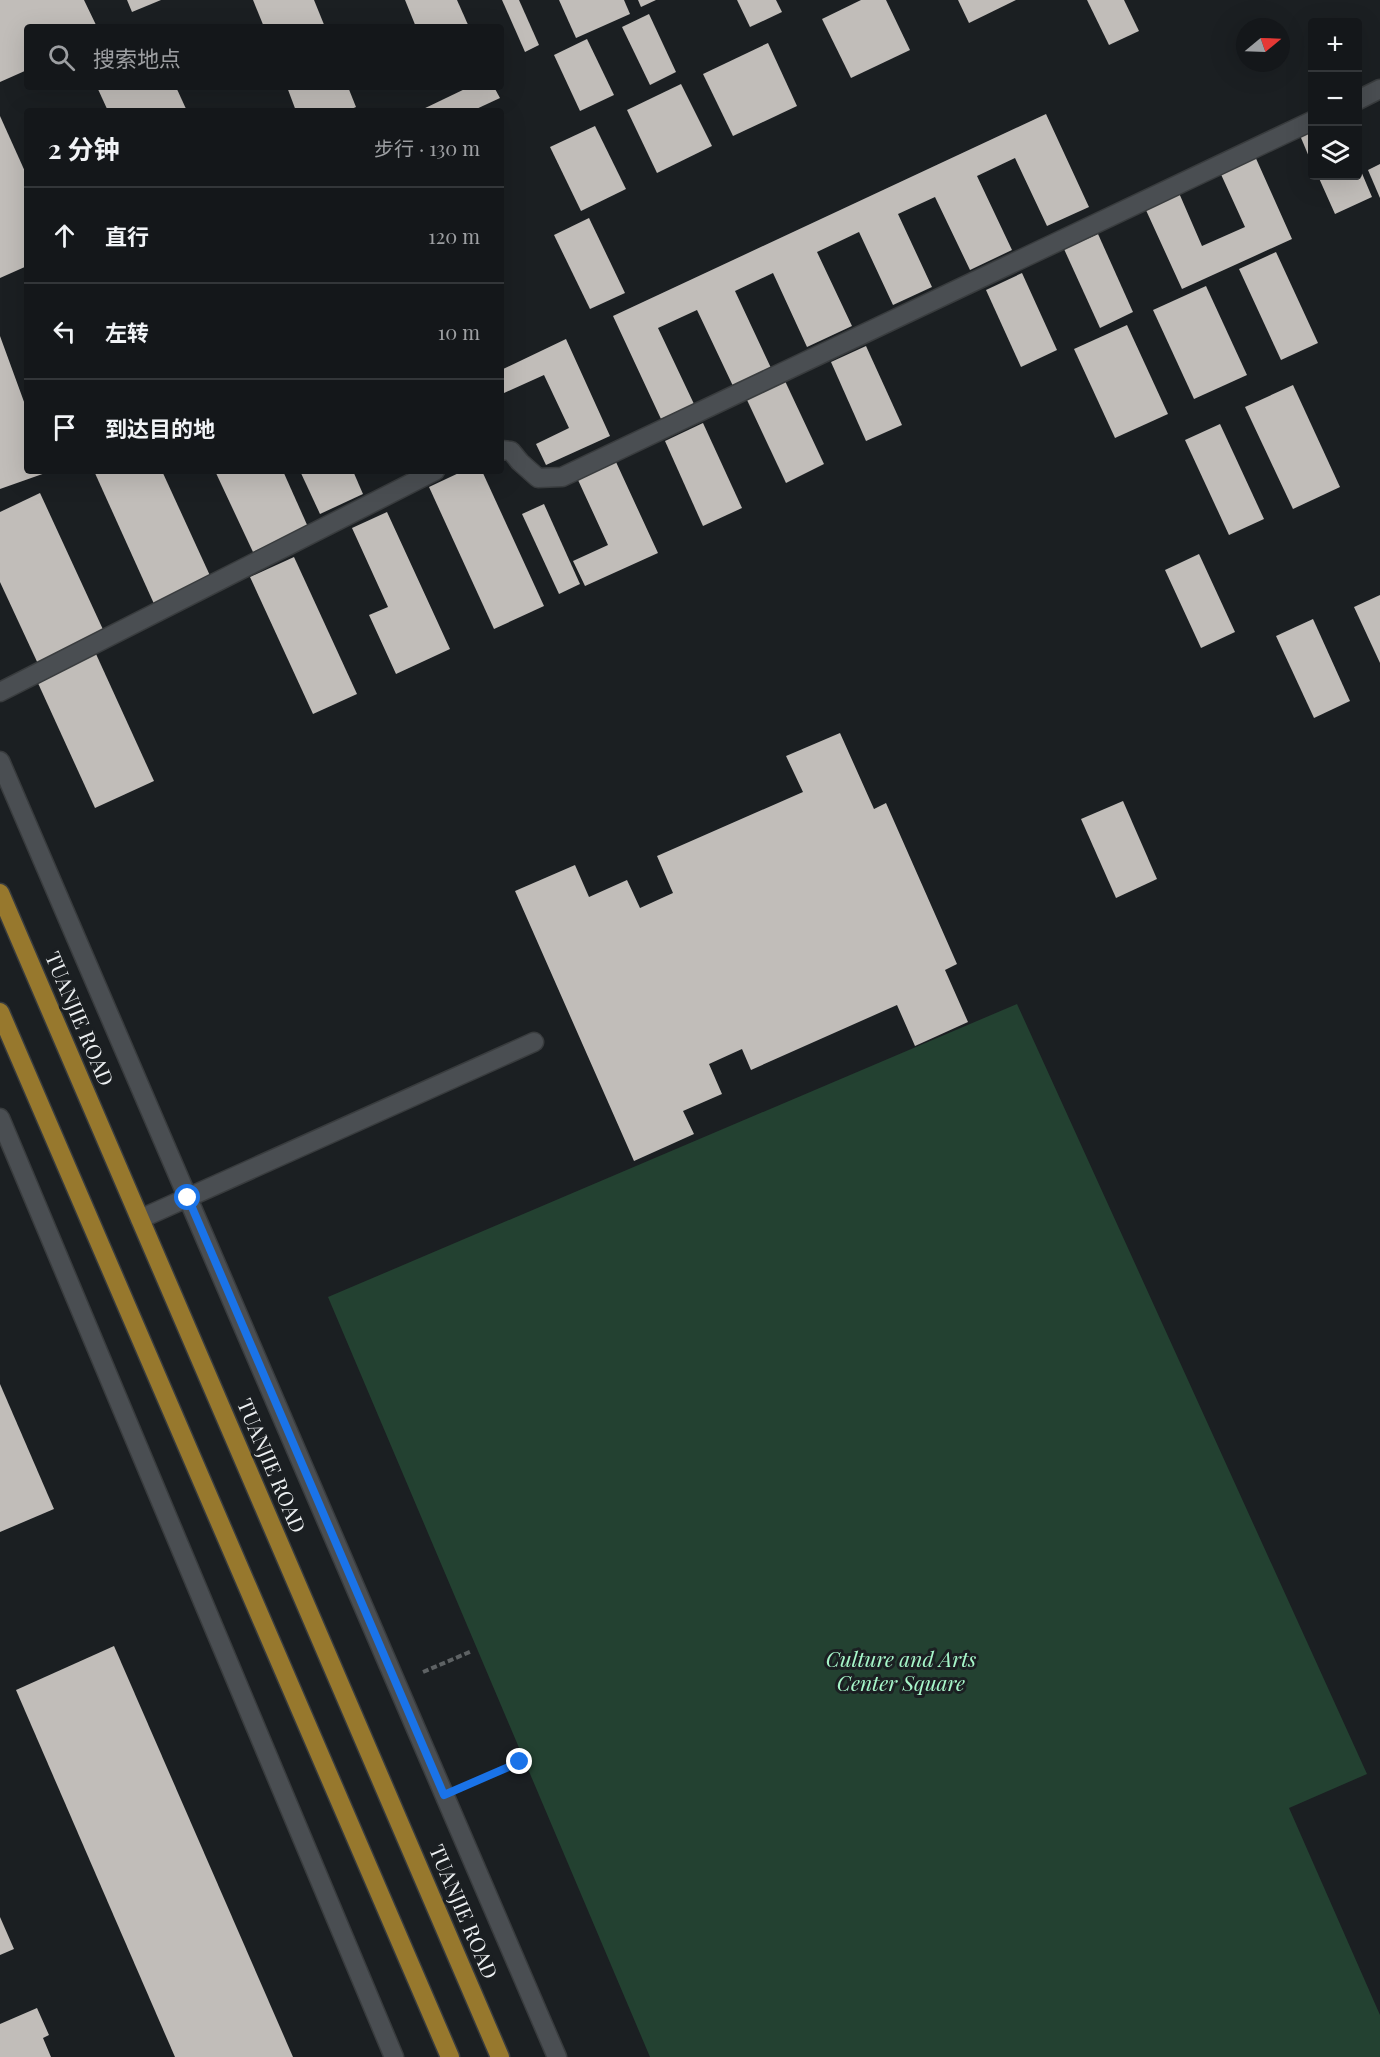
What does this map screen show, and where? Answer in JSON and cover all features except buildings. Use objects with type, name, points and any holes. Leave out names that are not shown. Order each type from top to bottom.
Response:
[{"type":"main road","name":"TUANJIE ROAD","points":[[0,893],[500,2057]]},
{"type":"main road","points":[[0,1012],[450,2057]]},
{"type":"street","points":[[1362,98],[1380,89]]},
{"type":"street","points":[[504,450],[511,451],[538,478],[562,477],[1308,123]]},
{"type":"street","points":[[0,692],[429,474]]},
{"type":"street","points":[[0,761],[557,2057]]},
{"type":"street","points":[[140,1219],[534,1042]]},
{"type":"street","points":[[0,1118],[394,2057]]},
{"type":"path","points":[[396,1683],[472,1651]]},
{"type":"path","points":[[444,1795],[520,1762]]},
{"type":"green space","name":"Culture and Arts Center Square","points":[[1017,1004],[1367,1774],[1289,1808],[1380,2015],[1380,2057],[650,2057],[328,1297]]},
{"type":"route","points":[[188,1198],[444,1795],[520,1762]]}]
